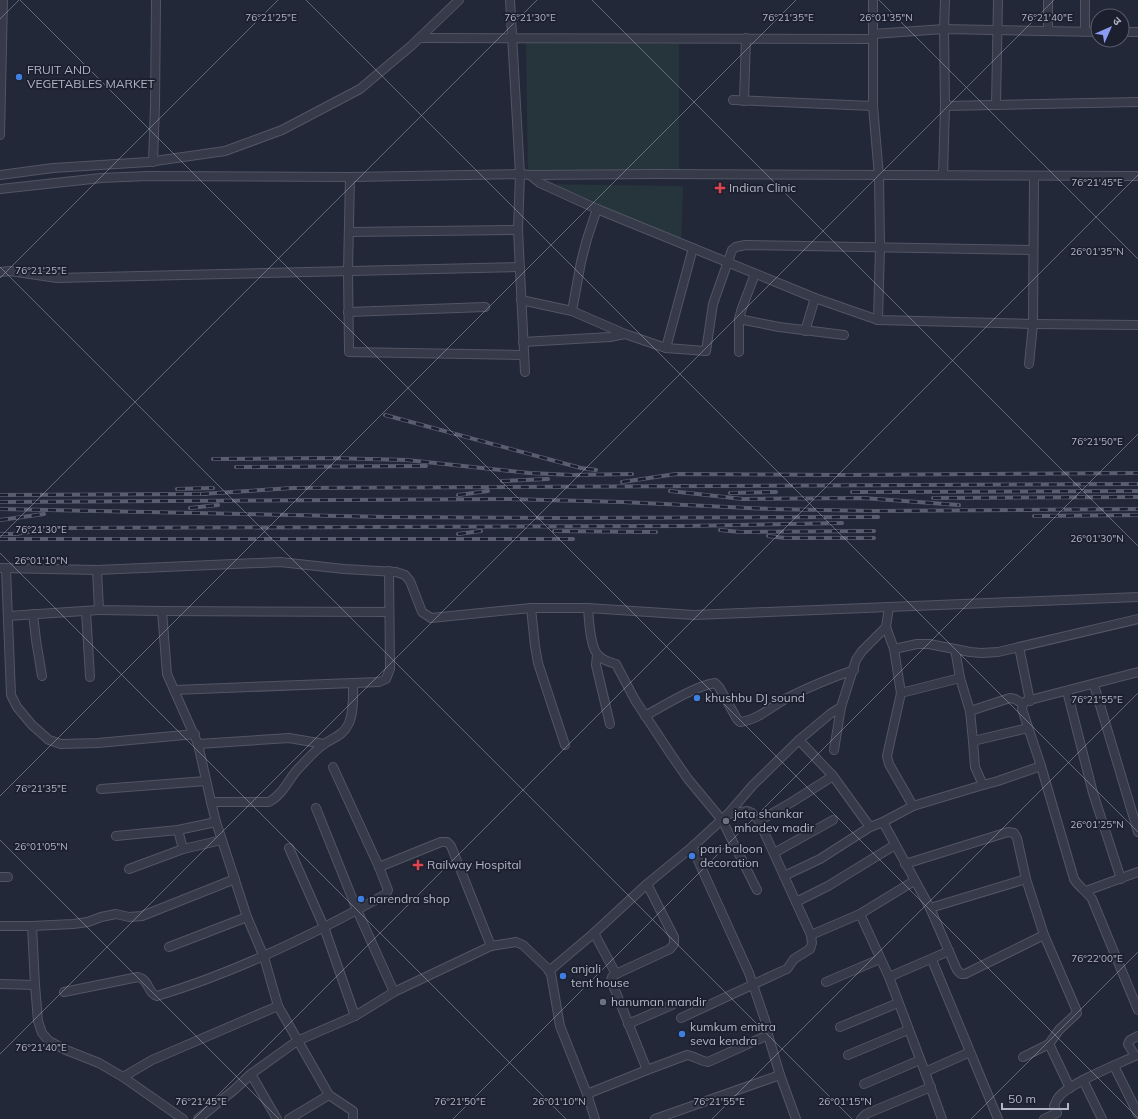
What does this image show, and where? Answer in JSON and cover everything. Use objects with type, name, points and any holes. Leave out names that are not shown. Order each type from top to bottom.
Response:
[{"type":"street","points":[[0,135],[3,0]]},
{"type":"street","points":[[148,176],[151,162],[155,105],[156,0]]},
{"type":"street","points":[[0,175],[53,168],[151,162],[225,151],[282,130],[360,89],[420,38],[459,0]]},
{"type":"street","points":[[510,0],[520,174],[518,230],[525,372]]},
{"type":"street","points":[[873,0],[873,106],[879,176],[880,247],[878,320]]},
{"type":"street","points":[[943,175],[945,106],[945,0]]},
{"type":"street","points":[[996,105],[998,0]]},
{"type":"street","points":[[1048,0],[1048,31]]},
{"type":"street","points":[[1085,0],[1085,31]]},
{"type":"street","points":[[420,38],[746,38],[873,36],[944,29],[1090,31]]},
{"type":"street","points":[[744,100],[746,38]]},
{"type":"street","points":[[733,100],[873,106]]},
{"type":"street","points":[[945,106],[1138,102]]},
{"type":"street","points":[[0,188],[102,178],[148,176],[350,177],[520,174],[1138,176]]},
{"type":"street","points":[[530,175],[540,183],[597,209],[815,298],[878,320],[1033,324],[1138,324]]},
{"type":"street","points":[[1029,364],[1033,324],[1034,176]]},
{"type":"street","points":[[350,177],[348,271],[349,352],[524,355]]},
{"type":"street","points":[[572,311],[583,255],[597,209]]},
{"type":"street","points":[[349,232],[518,230]]},
{"type":"street","points":[[521,300],[572,311],[625,334],[666,348],[706,351],[713,304],[732,250],[736,247],[745,245],[1033,250]]},
{"type":"street","points":[[666,348],[693,248]]},
{"type":"street","points":[[0,272],[10,271],[57,278],[520,267]]},
{"type":"street","points":[[739,352],[739,320],[755,274]]},
{"type":"street","points":[[805,331],[815,298]]},
{"type":"street","points":[[348,312],[485,307]]},
{"type":"street","points":[[739,320],[805,331],[844,335]]},
{"type":"street","points":[[523,342],[610,337],[625,334]]},
{"type":"street","points":[[195,734],[98,743],[61,744],[49,740],[28,721],[17,707],[11,695],[8,616],[3,569],[97,570],[280,562],[344,569],[396,572],[405,575],[410,581],[422,612],[431,618],[531,608],[588,608],[694,615],[1138,597]]},
{"type":"street","points":[[97,570],[99,610]]},
{"type":"street","points":[[174,690],[379,682],[386,679],[389,674],[389,572]]},
{"type":"street","points":[[889,607],[886,627],[894,649],[901,693],[887,756],[912,806]]},
{"type":"street","points":[[531,608],[538,663],[565,745]]},
{"type":"street","points":[[588,608],[592,642],[597,655],[596,665],[610,724]]},
{"type":"street","points":[[8,616],[99,610],[389,612]]},
{"type":"street","points":[[86,611],[90,677]]},
{"type":"street","points":[[162,611],[167,674],[195,734],[216,822],[248,917],[264,957],[278,1006],[329,1094],[353,1111],[353,1119]]},
{"type":"street","points":[[33,614],[42,676]]},
{"type":"street","points":[[894,649],[917,644],[929,644],[981,653],[998,652],[1138,619]]},
{"type":"street","points":[[834,750],[841,707],[856,660],[862,651],[886,627]]},
{"type":"street","points":[[1019,647],[1027,702],[1022,709],[1041,766],[1074,879],[1086,891],[1095,906],[1135,992],[1138,1010]]},
{"type":"street","points":[[955,649],[960,678],[970,711],[974,741],[973,755],[975,767],[983,785]]},
{"type":"street","points":[[597,655],[604,660],[616,664],[645,716],[688,779],[725,817],[757,890]]},
{"type":"street","points":[[645,716],[672,701],[715,683],[719,687],[737,719],[740,722],[750,721],[785,699],[814,684],[854,670]]},
{"type":"street","points":[[970,711],[1010,698],[1027,702],[1138,672]]},
{"type":"street","points":[[901,693],[960,678]]},
{"type":"street","points":[[211,802],[269,802],[285,789],[297,770],[324,744],[337,737],[348,724],[352,713],[354,683]]},
{"type":"street","points":[[1094,685],[1138,832]]},
{"type":"street","points":[[1067,691],[1093,793],[1121,879]]},
{"type":"street","points":[[549,971],[647,884],[692,847],[725,817],[753,784],[799,740],[830,714],[841,707]]},
{"type":"street","points":[[974,741],[1028,728]]},
{"type":"street","points":[[198,744],[289,738],[324,744]]},
{"type":"street","points":[[799,740],[833,776],[870,827]]},
{"type":"street","points":[[784,876],[836,850],[870,827],[883,822],[912,806],[998,781],[1041,766]]},
{"type":"street","points":[[64,992],[138,977],[143,978],[147,982],[151,991],[157,996],[264,957],[358,910],[386,894],[388,890],[379,867],[332,767]]},
{"type":"street","points":[[759,821],[833,776]]},
{"type":"street","points":[[101,789],[206,781]]},
{"type":"street","points":[[316,808],[394,992]]},
{"type":"street","points":[[681,1018],[787,969],[794,959],[810,949],[812,943],[811,935],[759,821],[752,813],[747,811],[725,817]]},
{"type":"street","points":[[774,853],[833,820]]},
{"type":"street","points":[[116,836],[178,830],[216,822]]},
{"type":"street","points":[[883,822],[930,908],[957,970],[961,974],[965,974],[1044,935]]},
{"type":"street","points":[[178,830],[182,849]]},
{"type":"street","points":[[905,864],[1008,832],[1014,833],[1017,838],[1026,879],[1044,935],[1077,1013],[1059,1030],[1049,1044],[1023,1057]]},
{"type":"street","points":[[129,869],[182,849],[222,840]]},
{"type":"street","points":[[379,867],[441,842],[446,842],[450,846],[491,946]]},
{"type":"street","points":[[796,902],[828,886],[895,845]]},
{"type":"street","points":[[692,847],[749,973],[766,1023],[768,1035],[780,1074],[796,1119]]},
{"type":"street","points":[[289,848],[324,927],[355,1016]]},
{"type":"street","points":[[1086,891],[1138,872]]},
{"type":"street","points":[[0,926],[80,923],[116,914],[129,917],[142,916],[235,879]]},
{"type":"street","points":[[930,908],[1026,879]]},
{"type":"street","points":[[811,935],[860,914],[914,881]]},
{"type":"street","points":[[646,1070],[611,980],[616,974],[670,949],[674,944],[674,937],[647,884]]},
{"type":"street","points":[[860,914],[888,978],[942,1119]]},
{"type":"street","points":[[169,947],[248,917]]},
{"type":"street","points":[[32,926],[38,1021],[42,1033],[49,1042],[99,1063],[123,1077],[183,1119]]},
{"type":"street","points":[[594,932],[616,974]]},
{"type":"street","points":[[198,1119],[251,1074],[297,1041],[355,1016],[394,992],[491,946],[516,942],[523,945],[551,974],[560,1026],[587,1094],[595,1119]]},
{"type":"street","points":[[888,978],[932,960],[949,951]]},
{"type":"street","points":[[826,982],[880,959]]},
{"type":"street","points":[[932,960],[998,1119]]},
{"type":"street","points":[[0,984],[35,985]]},
{"type":"street","points":[[840,1027],[898,1003]]},
{"type":"street","points":[[628,1024],[672,1005]]},
{"type":"street","points":[[123,1077],[152,1060],[278,1006]]},
{"type":"street","points":[[848,1055],[908,1030]]},
{"type":"street","points":[[587,1094],[687,1055],[692,1056],[702,1062],[708,1062],[768,1035]]},
{"type":"street","points":[[1044,1119],[1058,1116],[1054,1106],[1057,1098],[1070,1088],[1083,1080],[1114,1066],[1137,1059],[1128,1044],[1130,1040],[1138,1036]]},
{"type":"street","points":[[1049,1044],[1070,1088]]},
{"type":"street","points":[[925,1072],[970,1052]]},
{"type":"street","points":[[864,1084],[920,1060]]},
{"type":"street","points":[[1114,1066],[1138,1114]]},
{"type":"street","points":[[251,1074],[277,1119]]},
{"type":"street","points":[[655,1119],[780,1074]]},
{"type":"street","points":[[1083,1080],[1102,1119]]},
{"type":"street","points":[[861,1119],[866,1114],[931,1087]]},
{"type":"street","points":[[289,1119],[329,1094]]},
{"type":"shaded area","points":[[526,43],[679,44],[679,173],[528,175]]},
{"type":"shaded area","points":[[533,184],[683,186],[681,244]]},
{"type":"railway","points":[[385,415],[581,468],[596,470]]},
{"type":"railway","points":[[213,459],[329,458],[407,460],[529,473],[573,475],[632,474]]},
{"type":"railway","points":[[236,467],[426,466]]},
{"type":"railway","points":[[622,482],[676,474],[843,475],[1138,473]]},
{"type":"railway","points":[[502,481],[548,479]]},
{"type":"railway","points":[[201,494],[293,488],[1138,484]]},
{"type":"railway","points":[[177,489],[213,488]]},
{"type":"railway","points":[[458,495],[488,491]]},
{"type":"railway","points":[[670,491],[743,499],[863,498],[959,505]]},
{"type":"railway","points":[[852,492],[1138,491]]},
{"type":"railway","points":[[730,493],[776,492]]},
{"type":"railway","points":[[0,495],[206,494]]},
{"type":"railway","points":[[933,498],[1138,497]]},
{"type":"railway","points":[[0,502],[507,499],[622,502],[771,509],[872,511],[1138,509]]},
{"type":"railway","points":[[190,508],[218,505]]},
{"type":"railway","points":[[0,509],[388,517],[878,517]]},
{"type":"railway","points":[[0,520],[44,514]]},
{"type":"railway","points":[[1034,516],[1138,515]]},
{"type":"railway","points":[[13,534],[60,528],[685,526],[842,523]]},
{"type":"railway","points":[[720,530],[740,532],[874,531]]},
{"type":"railway","points":[[458,534],[481,531]]},
{"type":"railway","points":[[554,531],[656,532]]},
{"type":"railway","points":[[0,534],[18,534]]},
{"type":"railway","points":[[768,536],[785,538],[874,538]]},
{"type":"railway","points":[[0,539],[573,539]]},
{"type":"place","name":"FRUIT AND VEGETABLES MARKET","points":[[19,77]]},
{"type":"place","name":"Indian Clinic","points":[[720,188]]},
{"type":"place","name":"khushbu DJ sound","points":[[697,698]]},
{"type":"place","name":"jata shankar mhadev madir","points":[[726,821]]},
{"type":"place","name":"pari baloon decoration","points":[[692,856]]},
{"type":"place","name":"Railway Hospital","points":[[418,865]]},
{"type":"place","name":"narendra shop","points":[[361,899]]},
{"type":"place","name":"anjali tent house","points":[[563,976]]},
{"type":"place","name":"hanuman mandir","points":[[603,1002]]},
{"type":"place","name":"kumkum emitra seva kendra","points":[[682,1034]]}]
